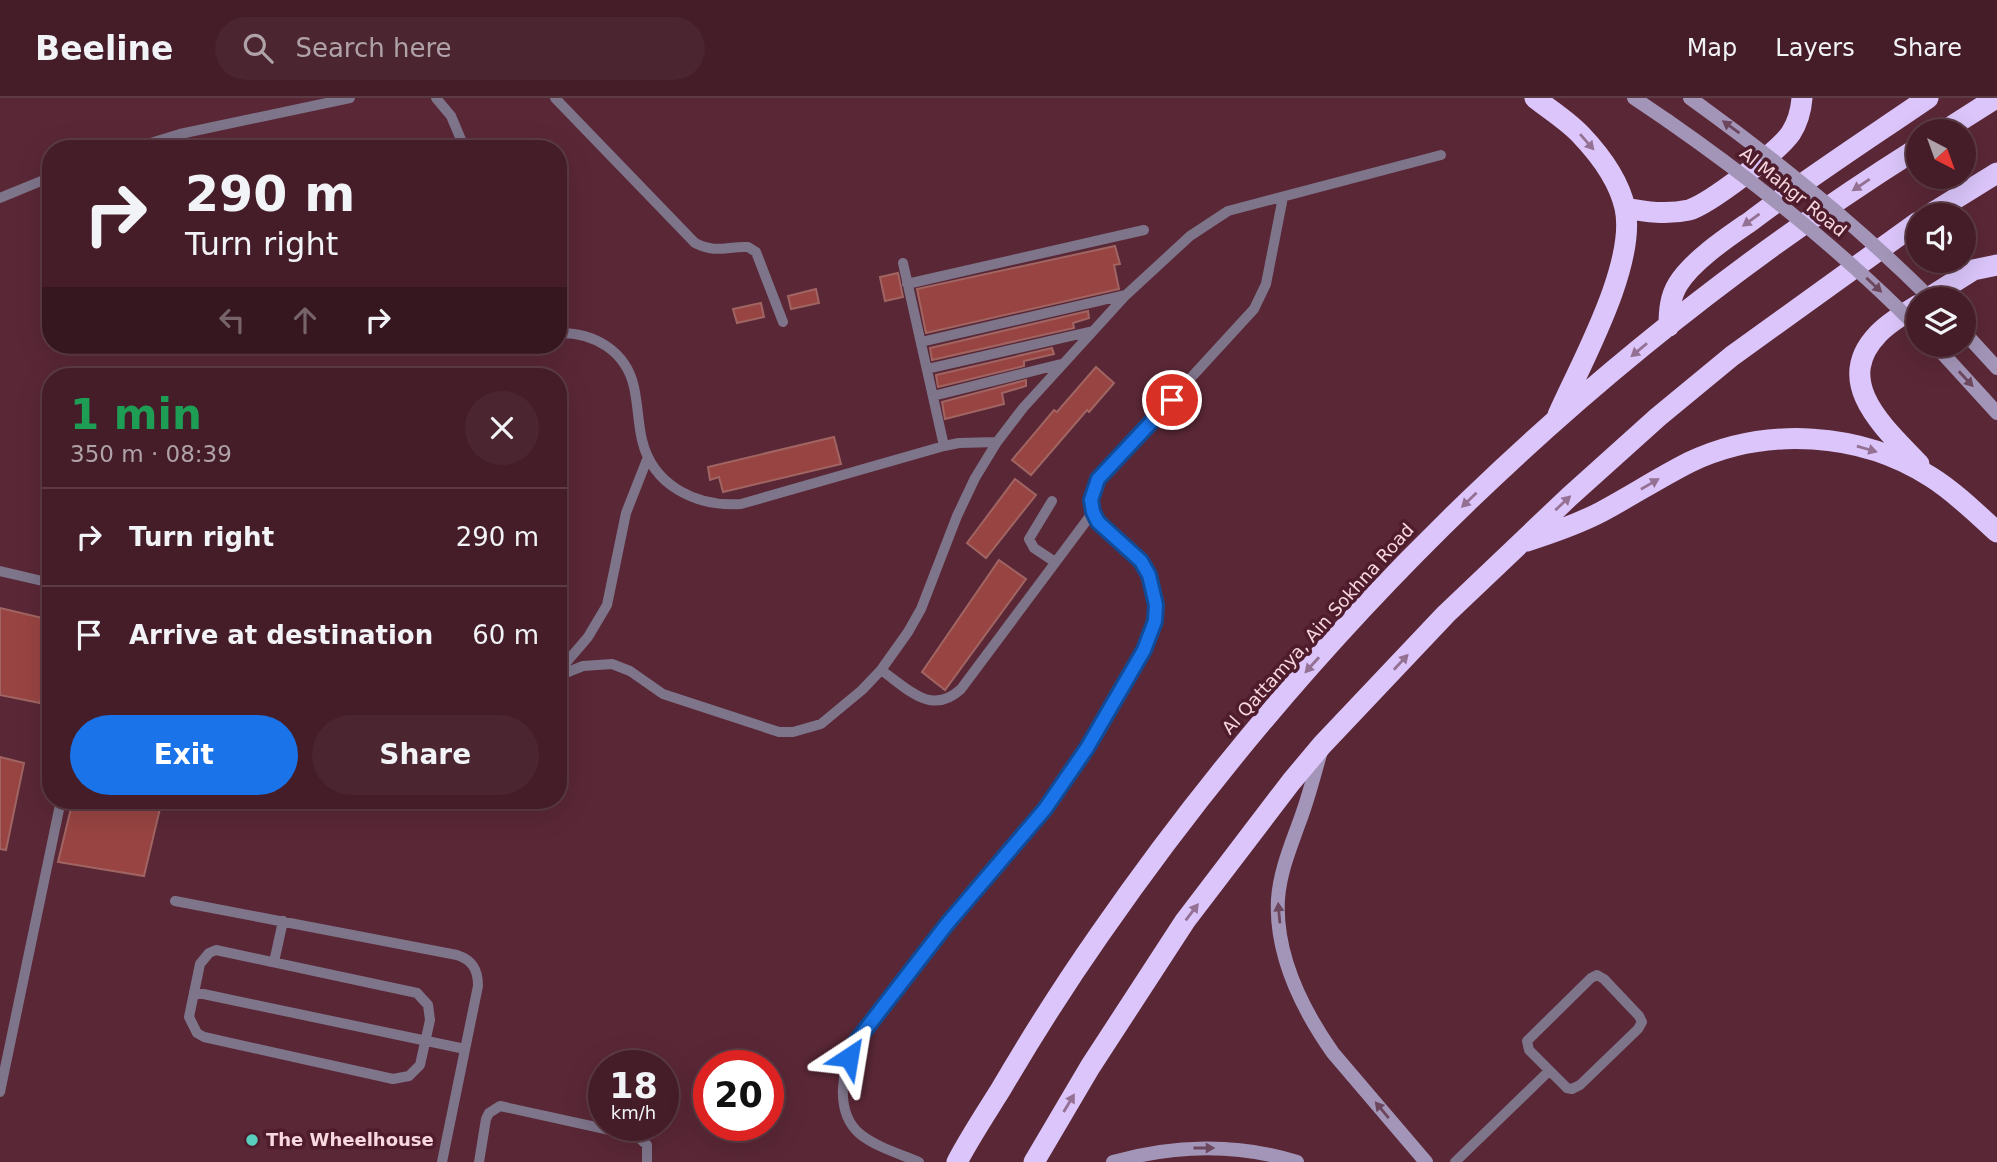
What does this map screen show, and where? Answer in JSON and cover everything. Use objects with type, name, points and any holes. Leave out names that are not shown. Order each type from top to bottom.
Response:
[{"type":"highway","points":[[1535,98],[1580,134],[1597,154],[1612,175],[1625,208],[1623,263],[1610,300],[1556,420]]},
{"type":"highway","points":[[1625,208],[1650,213],[1678,212],[1714,198],[1784,142],[1799,117],[1802,98]]},
{"type":"highway","points":[[1669,326],[1670,304],[1678,284],[1721,242],[1831,161],[1928,98]]},
{"type":"highway","points":[[1963,119],[1996,98]]},
{"type":"highway","name":"Al Qattamya, Ain Sokhna Road","points":[[957,1162],[1052,1004],[1152,859],[1262,721],[1386,582],[1468,500],[1556,420],[1707,294],[1787,235],[1906,156]]},
{"type":"highway","points":[[1948,203],[1997,173]]},
{"type":"highway","points":[[1034,1162],[1090,1067],[1185,921],[1322,745],[1446,614],[1658,417],[1732,356],[1906,231]]},
{"type":"highway","points":[[1947,287],[1973,270],[1997,265]]},
{"type":"highway","points":[[1906,313],[1872,341],[1863,359],[1861,380],[1870,410],[1930,476]]},
{"type":"highway","points":[[1521,542],[1574,525],[1691,461],[1750,442],[1781,439],[1843,442],[1893,457],[1930,476],[1997,531]]},
{"type":"street","name":"Al Mahgr Road","points":[[1634,98],[1755,183],[1810,228],[1906,317]]},
{"type":"street","name":"Al Mahgr Road","points":[[1690,98],[1782,166],[1829,205],[1916,287]]},
{"type":"street","points":[[1976,345],[1997,368]]},
{"type":"street","points":[[1946,357],[1997,413]]},
{"type":"street","points":[[1322,745],[1282,877],[1278,900],[1283,947],[1297,992],[1319,1033],[1426,1162]]},
{"type":"street","points":[[1113,1162],[1161,1151],[1214,1148],[1254,1152],[1297,1162]]},
{"type":"lane","points":[[160,140],[350,98]]},
{"type":"lane","points":[[436,98],[451,116],[461,140]]},
{"type":"lane","points":[[555,98],[695,243],[712,250],[744,246],[756,252],[783,322]]},
{"type":"lane","points":[[567,671],[583,666],[612,664],[630,671],[663,694],[779,732],[793,732],[821,724],[834,716],[881,670],[908,632],[921,609],[957,516],[975,478],[997,442],[1023,408],[1126,295],[1190,236],[1228,211],[1441,155]]},
{"type":"lane","points":[[0,198],[42,181]]},
{"type":"lane","points":[[919,1162],[868,1139],[851,1124],[846,1113],[843,1087],[845,1071],[855,1043],[947,924],[1021,839],[1060,789],[1087,748],[1151,636],[1156,605],[1149,575],[1141,561],[1098,522],[1091,500],[1098,479],[1254,309],[1266,284],[1283,197]]},
{"type":"lane","points":[[907,284],[1144,230]]},
{"type":"lane","points":[[903,264],[944,446]]},
{"type":"lane","points":[[921,342],[1126,295]]},
{"type":"lane","points":[[927,369],[1093,331]]},
{"type":"lane","points":[[567,334],[590,336],[602,342],[622,361],[634,386],[642,442],[648,457],[667,482],[680,492],[709,503],[741,503],[944,446],[997,442]]},
{"type":"lane","points":[[933,396],[1063,364]]},
{"type":"lane","points":[[567,663],[588,637],[607,605],[626,513],[648,457]]},
{"type":"lane","points":[[1052,502],[1029,539],[1034,548],[1055,562]]},
{"type":"lane","points":[[881,670],[923,699],[933,702],[953,696],[961,689],[1093,512]]},
{"type":"lane","points":[[0,571],[42,581]]},
{"type":"lane","points":[[0,1092],[59,809]]},
{"type":"lane","points":[[175,901],[466,958],[478,975],[478,986],[442,1162]]},
{"type":"lane","points":[[274,962],[283,921]]},
{"type":"lane","points":[[216,950],[274,962],[417,993],[428,1005],[430,1012],[420,1065],[416,1071],[401,1079],[393,1079],[204,1037],[191,1026],[189,1017],[194,992],[201,964],[209,953],[216,950]]},
{"type":"lane","points":[[1601,976],[1639,1016],[1640,1026],[1576,1088],[1564,1086],[1549,1071],[1529,1050],[1527,1041],[1591,978],[1601,976]]},
{"type":"lane","points":[[194,992],[465,1049]]},
{"type":"lane","points":[[1455,1162],[1549,1071]]},
{"type":"lane","points":[[478,1162],[486,1119],[489,1113],[500,1106],[637,1136],[647,1145],[647,1162]]},
{"type":"building","points":[[1115,246],[1120,264],[1114,265],[1119,289],[926,333],[917,289]]},
{"type":"building","points":[[898,273],[903,297],[885,301],[880,277]]},
{"type":"building","points":[[816,289],[819,303],[791,309],[788,296]]},
{"type":"building","points":[[761,303],[764,317],[737,323],[733,309]]},
{"type":"building","points":[[1088,311],[1089,318],[1073,323],[1074,328],[932,360],[930,348]]},
{"type":"building","points":[[1052,348],[1054,354],[1024,361],[1024,366],[938,387],[936,375]]},
{"type":"building","points":[[1096,367],[1114,383],[1031,475],[1012,460],[1054,410],[1057,412]]},
{"type":"building","points":[[1026,380],[1026,386],[1002,393],[1004,404],[945,419],[942,402]]},
{"type":"building","points":[[834,437],[841,464],[723,492],[719,477],[710,480],[708,467]]},
{"type":"building","points":[[1015,479],[1036,495],[986,558],[967,543]]},
{"type":"building","points":[[999,560],[1026,579],[945,690],[922,672]]},
{"type":"building","points":[[0,608],[42,618],[40,703],[0,695]]},
{"type":"building","points":[[0,757],[24,763],[6,850],[0,849]]},
{"type":"building","points":[[71,809],[160,809],[144,876],[58,862]]},
{"type":"place","name":"The Wheelhouse","points":[[252,1140]]},
{"type":"route","points":[[849,1057],[855,1043],[947,924],[1021,839],[1067,779],[1151,636],[1156,605],[1149,575],[1141,561],[1098,522],[1091,500],[1098,479],[1172,400]]}]
